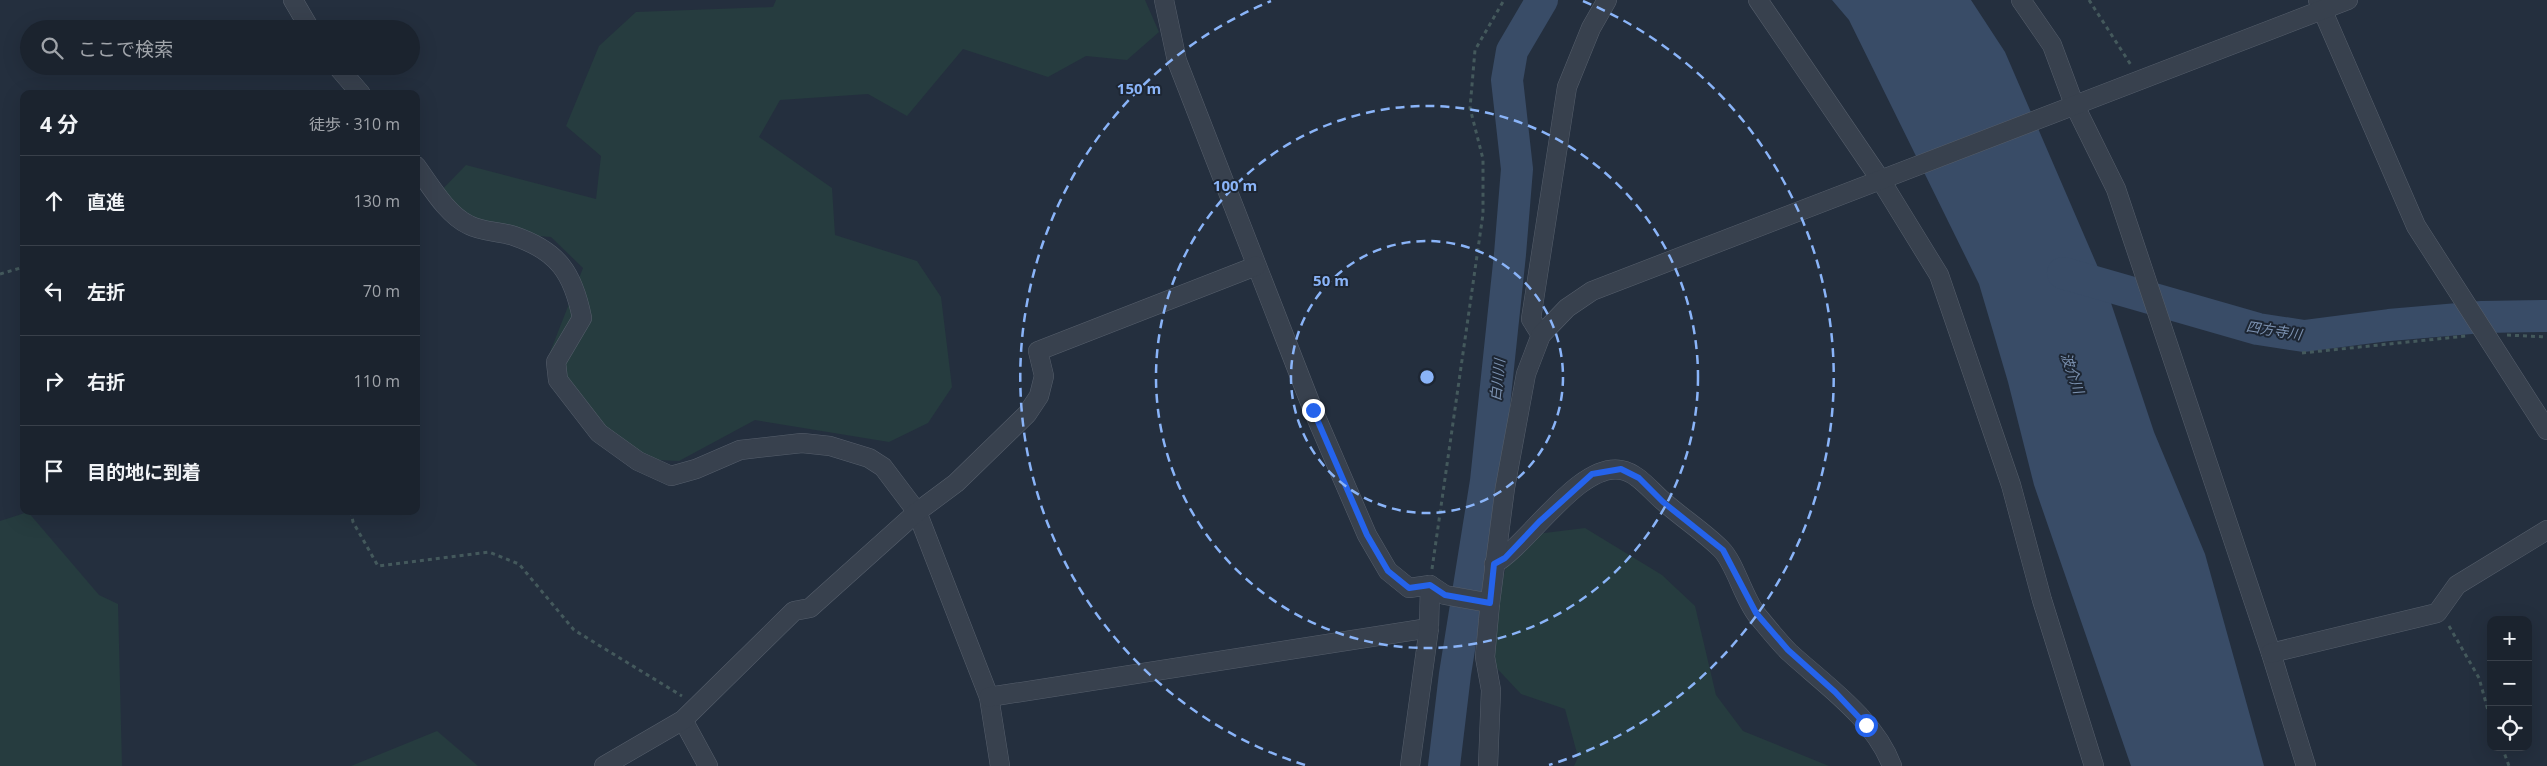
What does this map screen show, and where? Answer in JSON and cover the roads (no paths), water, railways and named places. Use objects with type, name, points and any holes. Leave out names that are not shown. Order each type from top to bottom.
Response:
[{"type":"street","points":[[293,0],[305,20]]},
{"type":"street","points":[[1164,0],[1177,61],[1313,410],[1367,535],[1388,571],[1409,588],[1437,590],[1484,602]]},
{"type":"street","points":[[1542,335],[1531,319],[1567,87],[1590,28],[1607,0]]},
{"type":"street","points":[[1758,0],[1880,179],[1939,275],[2011,486],[2042,600],[2094,766]]},
{"type":"street","points":[[2021,0],[2052,45],[2067,107],[2116,189],[2271,653],[2306,766]]},
{"type":"street","points":[[1488,766],[1491,690],[1485,656],[1484,602],[1494,564],[1526,374],[1542,335],[1567,308],[1592,291],[1902,170],[2141,80],[2321,5],[2348,0]]},
{"type":"street","points":[[2321,5],[2416,226],[2547,430]]},
{"type":"street","points":[[345,75],[358,90]]},
{"type":"street","points":[[420,171],[452,212],[469,226],[513,236],[544,249],[567,272],[576,289],[582,318],[556,362],[558,380],[599,433],[638,461],[671,476],[696,469],[740,450],[802,442],[830,446],[869,458],[884,467],[917,512],[989,697],[1000,766]]},
{"type":"street","points":[[604,766],[683,720],[794,611],[810,608],[917,512],[956,483],[1027,414],[1039,396],[1044,376],[1038,351],[1256,266]]},
{"type":"street","points":[[1494,564],[1505,558],[1539,522],[1592,474],[1621,469],[1639,478],[1663,502],[1723,550],[1756,613],[1788,650],[1835,692],[1866,725],[1892,766]]},
{"type":"street","points":[[2271,653],[2437,613],[2456,585],[2547,530]]},
{"type":"street","points":[[1410,766],[1429,628],[1437,590]]},
{"type":"street","points":[[989,697],[1429,628]]},
{"type":"street","points":[[683,720],[708,766]]},
{"type":"water","name":"波介川","points":[[1832,0],[1971,0],[2005,52],[2103,279],[2154,432],[2205,554],[2264,766],[2131,766],[2034,485],[2008,382],[1979,284],[1849,20]]},
{"type":"waterway","name":"白川川","points":[[1444,766],[1455,674],[1486,481],[1510,254],[1517,169],[1507,80],[1512,51],[1542,0]]},
{"type":"waterway","name":"四方寺川","points":[[2063,273],[2258,329],[2304,336],[2389,325],[2482,317],[2547,316]]}]
